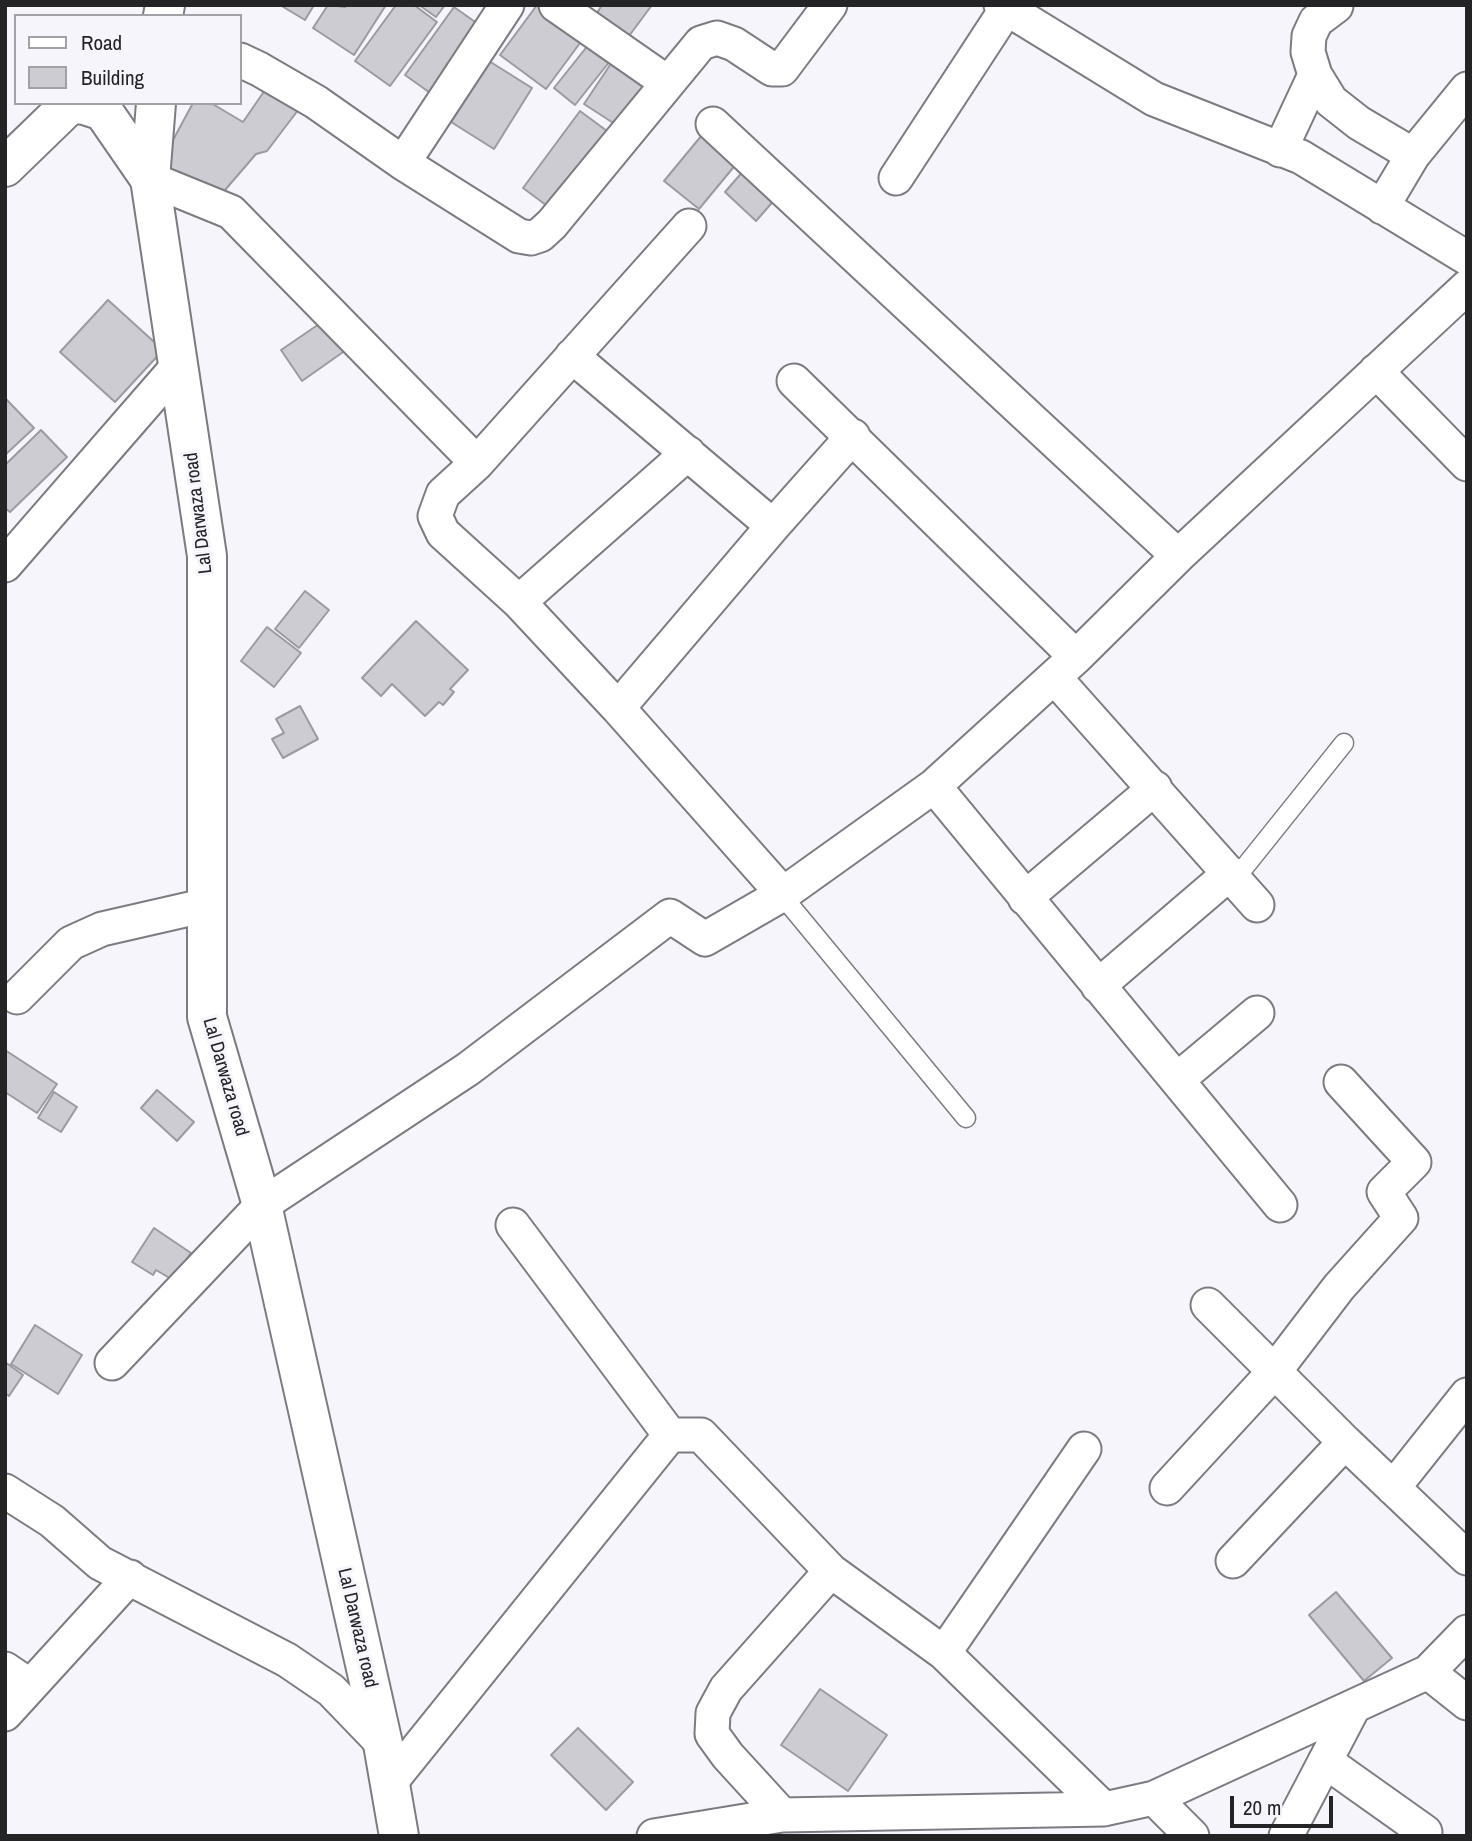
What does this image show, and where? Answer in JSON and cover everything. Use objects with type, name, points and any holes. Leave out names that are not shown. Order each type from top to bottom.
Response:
[{"type":"main road","points":[[7,161],[69,105]]},
{"type":"main road","points":[[83,105],[103,111],[150,179]]},
{"type":"main road","points":[[150,179],[156,105]]},
{"type":"main road","name":"Lal Darwaza road","points":[[150,179],[207,555],[206,1017],[262,1205],[383,1744],[399,1836]]},
{"type":"street","points":[[403,163],[508,5]]},
{"type":"street","points":[[555,5],[668,83]]},
{"type":"street","points":[[242,61],[316,102],[403,163],[519,236],[531,238],[540,235],[552,224],[701,43],[717,38],[734,44],[772,69],[782,69],[830,5]]},
{"type":"street","points":[[1336,5],[1316,21],[1309,36],[1308,52],[1315,75],[1331,100],[1359,123],[1413,155]]},
{"type":"street","points":[[896,178],[1005,7],[1154,99],[1301,157],[1467,258]]},
{"type":"street","points":[[1280,150],[1315,75]]},
{"type":"street","points":[[1382,207],[1413,155],[1467,89]]},
{"type":"street","points":[[713,124],[1178,556]]},
{"type":"street","points":[[150,179],[231,212],[477,463]]},
{"type":"street","points":[[688,226],[477,463],[443,494],[435,516],[443,533],[519,602],[618,708],[783,894]]},
{"type":"street","points":[[112,1363],[262,1205],[468,1069],[670,916],[705,939],[783,894],[934,786],[1065,667],[1178,556],[1467,287]]},
{"type":"street","points":[[572,356],[773,526]]},
{"type":"street","points":[[5,565],[178,365]]},
{"type":"street","points":[[1376,371],[1467,464]]},
{"type":"street","points":[[794,381],[853,436],[1065,667],[1154,788],[1256,905]]},
{"type":"street","points":[[618,708],[853,436]]},
{"type":"street","points":[[519,602],[688,453]]},
{"type":"street","points":[[934,786],[1280,1205]]},
{"type":"street","points":[[1025,898],[1154,788]]},
{"type":"street","points":[[1098,986],[1232,876]]},
{"type":"street","points":[[17,997],[71,943],[102,929],[207,905]]},
{"type":"street","points":[[1177,1080],[1257,1013]]},
{"type":"street","points":[[1167,1488],[1275,1372],[1339,1287],[1401,1218],[1384,1192],[1414,1162],[1341,1082]]},
{"type":"street","points":[[513,1225],[670,1435]]},
{"type":"street","points":[[1208,1305],[1345,1442],[1467,1558]]},
{"type":"street","points":[[1394,1488],[1467,1395]]},
{"type":"street","points":[[670,1435],[701,1435],[831,1571],[944,1653],[1104,1809]]},
{"type":"street","points":[[389,1784],[670,1435]]},
{"type":"street","points":[[1233,1561],[1345,1442]]},
{"type":"street","points":[[944,1653],[1084,1449]]},
{"type":"street","points":[[5,1491],[52,1521],[100,1563],[287,1660],[331,1690],[383,1744]]},
{"type":"street","points":[[782,1815],[728,1756],[712,1734],[713,1713],[726,1689],[831,1571]]},
{"type":"street","points":[[5,1714],[18,1678],[130,1577]]},
{"type":"street","points":[[673,1834],[782,1815],[1104,1809],[1154,1798],[1428,1672],[1467,1632]]},
{"type":"street","points":[[1428,1672],[1467,1703]]},
{"type":"street","points":[[1286,1836],[1353,1706]]},
{"type":"street","points":[[1325,1761],[1425,1832]]},
{"type":"street","points":[[1154,1798],[1192,1836]]},
{"type":"street","points":[[932,1812],[961,1836]]},
{"type":"lane","points":[[1232,876],[1343,743]]},
{"type":"lane","points":[[783,894],[966,1118]]},
{"type":"building","points":[[280,5],[314,5],[305,20]]},
{"type":"building","points":[[328,5],[386,5],[354,55],[313,28]]},
{"type":"building","points":[[396,5],[414,5],[437,22],[390,86],[355,61]]},
{"type":"building","points":[[419,5],[445,5],[436,17]]},
{"type":"building","points":[[537,5],[583,39],[546,89],[500,55]]},
{"type":"building","points":[[602,5],[652,5],[629,36],[597,13]]},
{"type":"building","points":[[454,7],[488,31],[440,100],[405,75]]},
{"type":"building","points":[[593,39],[614,56],[575,105],[554,88]]},
{"type":"building","points":[[616,56],[649,78],[618,126],[584,104]]},
{"type":"building","points":[[489,61],[532,88],[494,149],[451,122]]},
{"type":"building","points":[[274,77],[305,101],[267,151],[256,154],[213,204],[160,164],[192,105],[214,105],[243,122]]},
{"type":"building","points":[[580,111],[611,134],[554,211],[523,188]]},
{"type":"building","points":[[702,135],[737,163],[699,209],[664,181]]},
{"type":"building","points":[[745,169],[777,197],[756,221],[725,192]]},
{"type":"building","points":[[108,300],[163,350],[115,402],[60,352]]},
{"type":"building","points":[[325,320],[346,350],[302,381],[281,350]]},
{"type":"building","points":[[5,398],[34,428],[5,455]]},
{"type":"building","points":[[41,430],[67,457],[10,512],[5,508],[5,465]]},
{"type":"building","points":[[305,591],[329,610],[299,648],[275,629]]},
{"type":"building","points":[[416,621],[468,670],[450,689],[454,692],[443,705],[439,702],[425,716],[392,684],[381,696],[362,678]]},
{"type":"building","points":[[267,627],[301,653],[274,687],[241,661]]},
{"type":"building","points":[[300,706],[318,739],[283,758],[272,739],[284,733],[276,719]]},
{"type":"building","points":[[5,1050],[57,1084],[37,1113],[5,1092]]},
{"type":"building","points":[[157,1090],[194,1122],[177,1141],[141,1108]]},
{"type":"building","points":[[54,1092],[77,1107],[61,1132],[38,1118]]},
{"type":"building","points":[[154,1228],[191,1253],[173,1280],[156,1270],[153,1275],[132,1262]]},
{"type":"building","points":[[35,1325],[82,1355],[58,1394],[11,1364]]},
{"type":"building","points":[[5,1362],[23,1375],[9,1396],[5,1393]]},
{"type":"building","points":[[1336,1592],[1392,1658],[1364,1681],[1309,1615]]},
{"type":"building","points":[[820,1689],[887,1735],[848,1791],[781,1745]]},
{"type":"building","points":[[578,1728],[633,1782],[606,1810],[551,1755]]}]
